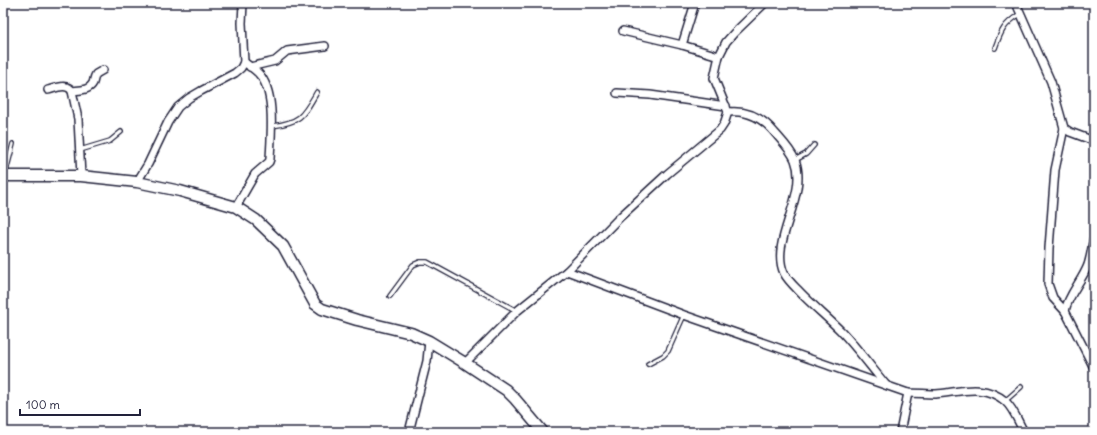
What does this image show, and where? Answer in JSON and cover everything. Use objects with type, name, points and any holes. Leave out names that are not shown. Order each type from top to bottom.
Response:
[{"type":"street","points":[[236,207],[255,174],[269,162],[271,127],[269,96],[265,83],[259,74],[247,65],[242,23],[243,3]]},
{"type":"street","points":[[682,45],[688,20],[695,3]]},
{"type":"street","points":[[466,363],[518,311],[567,271],[620,217],[720,130],[724,124],[727,109],[714,78],[719,56],[726,42],[734,32],[765,3]]},
{"type":"street","points":[[1016,3],[1051,82],[1064,128],[1055,170],[1049,248],[1048,284],[1053,298],[1065,311],[1094,368]]},
{"type":"street","points":[[624,31],[682,45],[719,56]]},
{"type":"street","points":[[137,182],[148,164],[168,122],[178,107],[188,98],[247,65],[275,61],[287,51],[324,46]]},
{"type":"street","points":[[72,91],[90,87],[96,74],[103,70]]},
{"type":"street","points":[[48,90],[66,86],[72,91],[78,119],[80,176]]},
{"type":"street","points":[[617,92],[650,95],[739,111],[753,116],[767,124],[785,145],[795,160],[798,174],[797,189],[781,253],[781,265],[784,273],[790,282],[810,303],[840,330],[887,386]]},
{"type":"street","points":[[1064,128],[1070,132],[1094,140]]},
{"type":"street","points":[[4,176],[80,176],[137,182],[180,191],[236,207],[256,220],[283,246],[315,304],[322,309],[357,320],[410,333],[429,341],[466,363],[511,394],[542,432]]},
{"type":"street","points":[[1065,311],[1066,305],[1088,265],[1094,237]]},
{"type":"street","points":[[567,271],[684,315],[908,393],[936,394],[971,389],[988,391],[1004,401],[1012,411],[1024,432]]},
{"type":"street","points":[[409,432],[427,361],[429,341]]},
{"type":"street","points":[[900,432],[908,393]]},
{"type":"lane","points":[[995,48],[1005,26],[1021,14]]},
{"type":"lane","points":[[271,127],[293,122],[302,116],[318,92]]},
{"type":"lane","points":[[80,150],[110,141],[121,132]]},
{"type":"lane","points":[[4,176],[12,144]]},
{"type":"lane","points":[[795,160],[806,154],[814,145]]},
{"type":"lane","points":[[390,296],[414,265],[420,262],[428,262],[518,311]]},
{"type":"lane","points":[[648,364],[663,356],[668,351],[684,315]]},
{"type":"lane","points":[[1004,401],[1020,387]]}]
